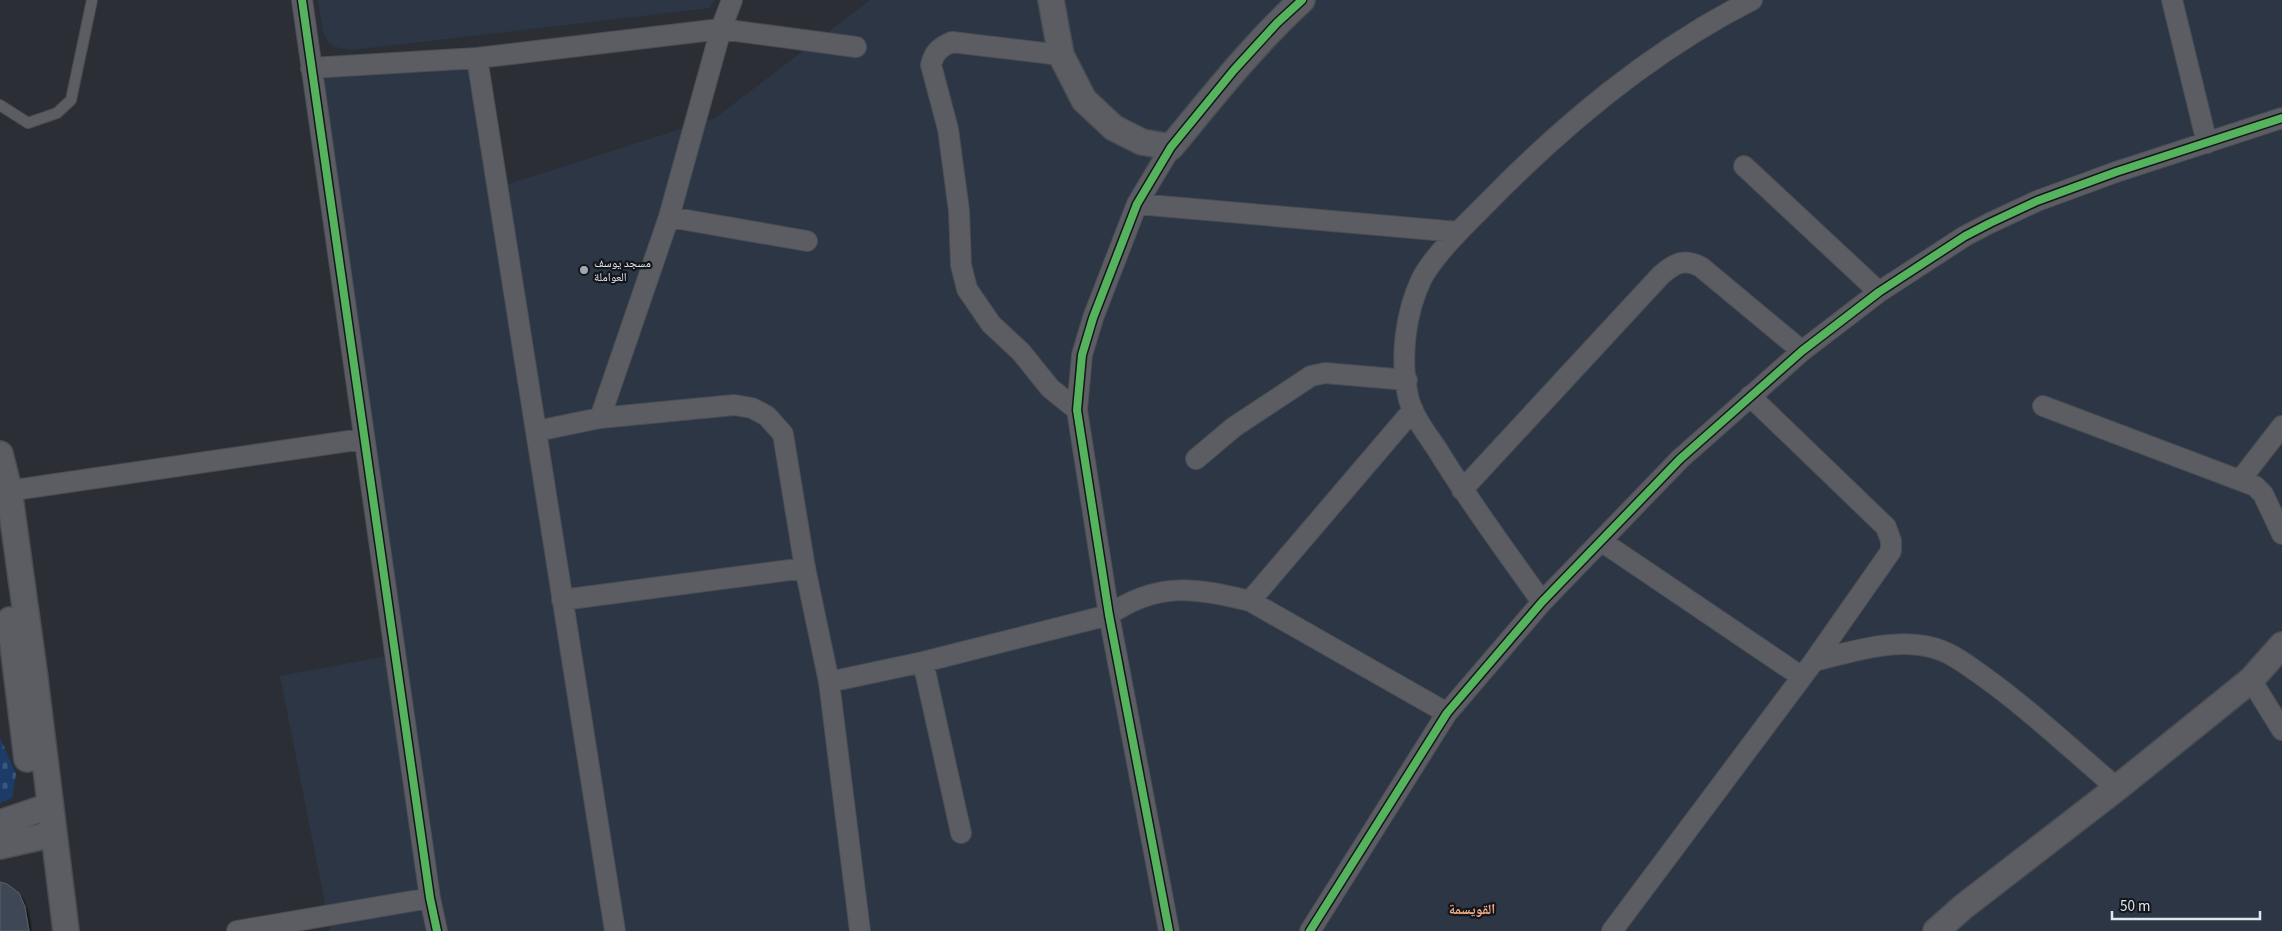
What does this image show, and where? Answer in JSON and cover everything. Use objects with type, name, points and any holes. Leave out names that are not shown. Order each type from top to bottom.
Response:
[{"type":"street","points":[[302,0],[363,439],[430,898],[437,931]]},
{"type":"street","points":[[600,418],[669,217],[722,29],[732,0]]},
{"type":"street","points":[[1051,0],[1061,55],[1084,100],[1114,128],[1142,142],[1171,147]]},
{"type":"street","points":[[1169,931],[1109,615],[1077,410],[1082,355],[1090,328],[1137,204],[1171,147],[1234,70],[1277,23],[1302,0]]},
{"type":"street","points":[[1542,602],[1462,490],[1413,410],[1406,380],[1406,336],[1409,313],[1423,277],[1458,232],[1508,181],[1605,95],[1710,22],[1752,0]]},
{"type":"street","points":[[2172,0],[2207,144]]},
{"type":"street","points":[[311,68],[477,58],[722,29],[856,48]]},
{"type":"street","points":[[1061,55],[952,42],[938,50],[933,56],[931,64],[948,129],[959,211],[961,265],[967,288],[991,324],[1021,352],[1050,388],[1077,410]]},
{"type":"street","points":[[477,58],[615,931]]},
{"type":"street","points":[[1310,931],[1447,713],[1542,602],[1680,459],[1802,352],[1879,292],[1966,236],[2037,201],[2116,172],[2207,144],[2282,118]]},
{"type":"street","points":[[1744,166],[1879,292]]},
{"type":"street","points":[[1137,204],[1458,232]]},
{"type":"street","points":[[669,217],[807,241]]},
{"type":"street","points":[[1462,490],[1661,275],[1681,262],[1691,262],[1701,268],[1802,352]]},
{"type":"street","points":[[1196,460],[1234,427],[1311,376],[1325,373],[1406,380]]},
{"type":"street","points":[[1612,931],[1814,661],[1891,551],[1892,540],[1886,527],[1750,396]]},
{"type":"street","points":[[536,431],[600,418],[734,405],[752,408],[767,416],[783,434],[805,568],[829,682],[860,931]]},
{"type":"street","points":[[2043,406],[2241,479],[2255,486],[2263,494],[2282,534]]},
{"type":"street","points":[[1250,601],[1413,410]]},
{"type":"street","points":[[2241,479],[2282,426]]},
{"type":"street","points":[[4,491],[363,439]]},
{"type":"street","points":[[0,454],[4,491],[34,671],[52,931]]},
{"type":"street","points":[[0,540],[42,808]]},
{"type":"street","points":[[1601,541],[1802,677]]},
{"type":"street","points":[[562,600],[805,568]]},
{"type":"street","points":[[829,682],[924,662],[1109,615],[1127,602],[1149,593],[1177,590],[1216,593],[1250,601],[1447,713]]},
{"type":"street","points":[[1814,661],[1856,650],[1902,645],[1930,646],[1953,655],[2006,692],[2117,788]]},
{"type":"street","points":[[1936,931],[1963,907],[2117,788],[2251,680],[2282,645]]},
{"type":"street","points":[[924,662],[961,833]]},
{"type":"street","points":[[2251,680],[2282,730]]},
{"type":"street","points":[[0,823],[42,808]]},
{"type":"street","points":[[0,846],[45,836]]},
{"type":"street","points":[[45,836],[66,931]]},
{"type":"street","points":[[237,931],[430,898]]},
{"type":"lane","points":[[0,105],[28,122],[57,113],[71,100],[92,0]]},
{"type":"shaded area","points":[[318,0],[715,0],[709,8],[352,50],[335,47],[328,42],[323,32]]},
{"type":"shaded area","points":[[870,0],[2282,0],[2282,931],[327,931],[330,929],[280,676],[388,656],[305,72],[470,57],[496,188],[715,118]]},
{"type":"green space","points":[[0,738],[16,774],[12,798],[0,803]]},
{"type":"building","points":[[0,882],[7,884],[19,893],[25,907],[29,931],[0,931]]},
{"type":"cycle path","points":[[302,0],[430,898],[437,931]]},
{"type":"cycle path","points":[[1169,931],[1109,615],[1077,410],[1082,355],[1093,318],[1137,204],[1171,147],[1234,70],[1277,23],[1302,0]]},
{"type":"cycle path","points":[[1310,931],[1447,713],[1542,602],[1680,459],[1802,351],[1879,292],[1965,236],[1990,223],[2037,201],[2116,172],[2282,118]]},
{"type":"place","name":"مسجد يوسف العواملة","points":[[584,270]]},
{"type":"district","name":"القويسمة","points":[[1472,909]]}]
